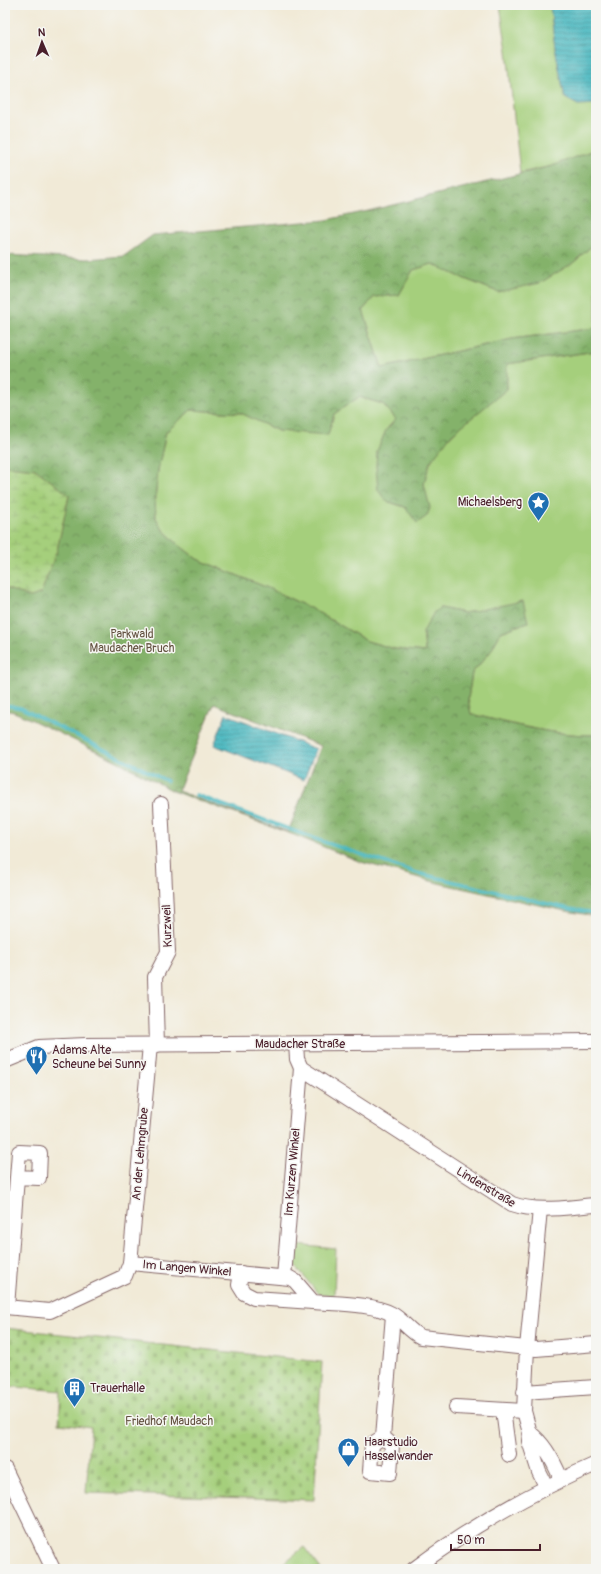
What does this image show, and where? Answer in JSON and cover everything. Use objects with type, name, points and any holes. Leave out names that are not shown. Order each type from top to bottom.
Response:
[{"type":"street","name":"Kurzweil","points":[[154,1045],[155,977],[168,952],[161,804]]},
{"type":"street","name":"Maudacher Straße","points":[[5,1061],[39,1047],[86,1045],[596,1041]]},
{"type":"street","points":[[296,1044],[297,1059],[302,1068]]},
{"type":"street","name":"An der Lehmgrube","points":[[130,1263],[154,1045]]},
{"type":"street","name":"Lindenstraße","points":[[302,1068],[512,1204],[526,1209],[596,1205]]},
{"type":"street","name":"Im Kurzen Winkel","points":[[284,1277],[302,1068]]},
{"type":"street","name":"Im Langen Winkel","points":[[17,1177],[6,1307],[50,1311],[125,1276],[130,1263],[290,1278],[313,1302]]},
{"type":"street","points":[[540,1209],[527,1348],[524,1411],[530,1433],[529,1441],[539,1472],[546,1486]]},
{"type":"street","name":"Im Langen Winkel","points":[[241,1273],[239,1285],[244,1293],[254,1298],[380,1309],[393,1314],[412,1333],[421,1337],[527,1348],[596,1344]]},
{"type":"street","points":[[383,1437],[393,1314]]},
{"type":"street","points":[[524,1392],[596,1387]]},
{"type":"street","points":[[456,1407],[524,1411]]},
{"type":"street","points":[[503,1410],[509,1455]]},
{"type":"street","points":[[530,1433],[538,1439],[554,1464],[561,1479]]},
{"type":"street","points":[[414,1569],[440,1549],[504,1510],[546,1486],[596,1464]]},
{"type":"street","points":[[5,1469],[53,1569]]},
{"type":"green space","points":[[500,5],[550,5],[555,48],[565,98],[578,105],[596,104],[596,149],[552,166],[520,173],[507,51]]},
{"type":"green space","name":"Parkwald Maudacher Bruch","points":[[596,149],[596,242],[573,263],[540,283],[498,292],[432,264],[413,270],[399,295],[374,297],[363,310],[382,368],[512,339],[596,328],[596,351],[507,364],[507,389],[452,434],[430,462],[424,484],[430,508],[427,516],[417,523],[405,507],[386,501],[378,490],[376,466],[377,451],[386,430],[396,419],[383,404],[359,397],[334,414],[328,435],[278,431],[241,413],[191,410],[166,432],[158,470],[155,500],[156,518],[163,530],[197,559],[268,588],[314,610],[367,641],[395,649],[425,652],[423,632],[434,612],[441,608],[464,613],[523,601],[528,622],[501,632],[491,651],[472,673],[468,699],[471,714],[565,734],[596,735],[596,916],[566,911],[438,883],[361,862],[294,835],[175,792],[115,760],[30,719],[5,710],[5,588],[31,597],[41,593],[57,550],[69,496],[35,469],[5,466],[5,255],[87,259],[124,256],[153,235],[326,220],[552,166]],"holes":[[[214,704],[321,746],[288,832],[178,791]]]},
{"type":"green space","points":[[596,242],[596,328],[512,339],[382,368],[363,310],[374,297],[399,295],[413,270],[432,264],[498,292],[573,263]]},
{"type":"green space","points":[[596,351],[596,735],[565,734],[471,714],[468,699],[472,673],[491,651],[501,632],[528,622],[487,609],[464,613],[440,608],[425,652],[395,649],[367,641],[314,610],[268,588],[197,559],[163,530],[156,518],[155,500],[158,470],[166,432],[191,410],[241,413],[278,431],[328,434],[334,414],[359,397],[383,404],[396,419],[386,430],[386,501],[405,507],[417,522],[430,508],[425,493],[424,484],[427,470],[434,456],[456,430],[507,389],[506,364]]},
{"type":"green space","points":[[5,466],[35,469],[69,495],[57,550],[41,593],[31,597],[5,588]]},
{"type":"green space","points":[[297,1245],[336,1249],[334,1295],[319,1295],[294,1264]]},
{"type":"green space","name":"Friedhof Maudach","points":[[5,1328],[322,1362],[314,1500],[86,1493],[91,1427],[59,1423],[61,1391],[5,1386]]},
{"type":"green space","points":[[304,1547],[321,1569],[276,1569]]},
{"type":"water","points":[[550,5],[596,5],[596,104],[578,105],[565,98],[555,48]]},
{"type":"water","points":[[226,714],[316,749],[304,780],[214,745]]},
{"type":"waterway","points":[[5,705],[21,708],[167,781]]},
{"type":"waterway","points":[[196,795],[327,843],[417,873],[570,909],[596,913]]},
{"type":"place","name":"Michaelsberg","points":[[538,522]]},
{"type":"place","name":"Adams Alte Scheune bei Sunny","points":[[36,1076]]},
{"type":"place","name":"Trauerhalle","points":[[74,1408]]},
{"type":"place","name":"Haarstudio Hasselwander","points":[[348,1468]]}]
